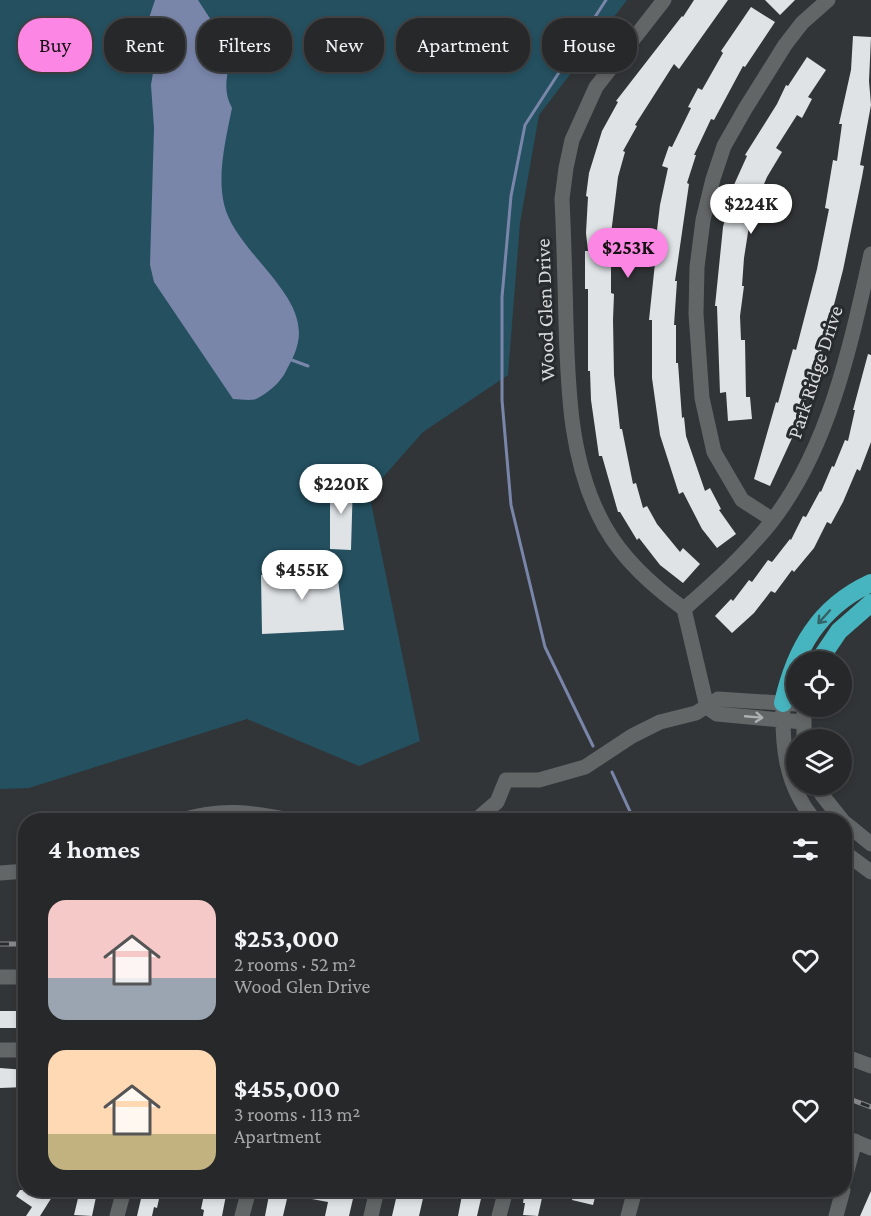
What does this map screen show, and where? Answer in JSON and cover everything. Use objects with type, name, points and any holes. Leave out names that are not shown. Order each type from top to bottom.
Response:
[{"type":"highway","points":[[801,651],[825,615],[841,600],[871,583]]},
{"type":"highway","points":[[825,651],[839,631],[869,606]]},
{"type":"street","name":"Wood Glen Drive","points":[[664,0],[596,87],[572,140],[562,199],[568,390],[577,449],[589,492],[606,528],[627,558],[658,590],[684,609]]},
{"type":"street","points":[[773,520],[742,500],[714,452],[702,398],[696,314],[697,267],[703,220],[724,146],[785,45],[802,23],[828,0]]},
{"type":"street","name":"Park Ridge Drive","points":[[684,609],[757,539],[796,486],[829,412],[871,254]]},
{"type":"street","points":[[684,609],[707,707]]},
{"type":"street","points":[[484,813],[497,802],[506,780],[539,780],[585,767],[651,726],[696,712],[718,699],[786,709]]},
{"type":"street","points":[[786,717],[783,742],[787,766],[794,788],[810,813]]},
{"type":"street","points":[[822,795],[837,813]]},
{"type":"street","points":[[212,813],[256,813]]},
{"type":"street","points":[[852,828],[871,844]]},
{"type":"street","points":[[852,858],[871,872]]},
{"type":"street","points":[[0,873],[18,872]]},
{"type":"street","points":[[0,977],[18,977]]},
{"type":"street","points":[[0,1050],[18,1050]]},
{"type":"street","points":[[852,1059],[871,1066]]},
{"type":"street","points":[[852,1140],[871,1148]]},
{"type":"street","points":[[117,1216],[122,1197]]},
{"type":"street","points":[[242,1216],[247,1197]]},
{"type":"street","points":[[371,1216],[375,1197]]},
{"type":"street","points":[[499,1216],[504,1197]]},
{"type":"street","points":[[628,1216],[633,1197]]},
{"type":"street","points":[[836,1216],[841,1197]]},
{"type":"shaded area","points":[[0,0],[627,0],[613,18],[542,18],[542,72],[572,72],[539,115],[520,223],[508,375],[423,432],[369,493],[420,741],[359,766],[247,719],[29,788],[0,789]]},
{"type":"shaded area","points":[[155,0],[198,0],[210,18],[197,18],[197,72],[228,72],[226,88],[232,108],[222,168],[224,204],[242,240],[283,292],[293,309],[299,327],[297,346],[284,375],[265,394],[256,399],[233,399],[154,282],[150,265],[154,128],[151,85],[153,72],[185,72],[185,18],[149,18]]},
{"type":"building","points":[[694,0],[728,0],[679,69],[674,64],[635,125],[637,126],[623,151],[625,152],[618,177],[611,234],[614,375],[620,429],[622,429],[633,484],[636,483],[643,508],[647,506],[657,524],[680,552],[683,548],[700,564],[683,583],[660,565],[639,538],[637,540],[618,512],[602,456],[599,456],[591,400],[590,371],[588,371],[588,289],[585,289],[585,251],[588,251],[586,233],[588,197],[586,196],[589,173],[602,131],[618,102],[616,101]]},
{"type":"building","points":[[765,0],[795,0],[780,15]]},
{"type":"building","points":[[751,7],[775,22],[745,67],[743,66],[714,120],[711,119],[694,155],[696,155],[687,183],[689,184],[675,281],[677,281],[674,325],[676,325],[676,363],[678,363],[682,418],[684,417],[686,436],[705,491],[710,488],[721,509],[719,510],[736,534],[717,548],[702,529],[683,492],[679,494],[660,435],[652,378],[652,320],[649,320],[660,205],[668,168],[662,166],[669,146],[672,147],[691,108],[688,107],[698,88],[702,90],[723,53],[721,51]]},
{"type":"building","points":[[853,36],[871,37],[869,81],[871,105],[860,165],[864,166],[862,177],[843,270],[821,352],[819,351],[793,436],[770,486],[754,479],[793,349],[796,350],[817,269],[829,209],[825,208],[833,160],[837,161],[842,124],[839,124],[851,70]]},
{"type":"building","points":[[807,57],[826,70],[808,97],[812,99],[802,118],[797,115],[776,148],[782,152],[767,177],[756,203],[751,226],[749,226],[744,258],[742,286],[744,286],[740,316],[741,340],[745,340],[746,397],[750,397],[752,419],[728,421],[726,392],[720,393],[717,306],[715,306],[723,227],[733,187],[747,156],[745,155],[777,104],[786,85],[788,86]]},
{"type":"building","points":[[868,354],[871,355],[871,442],[860,471],[857,469],[843,502],[831,524],[827,522],[814,548],[794,572],[792,570],[775,593],[771,591],[754,613],[732,633],[715,616],[731,599],[733,601],[749,580],[752,582],[768,560],[772,562],[791,540],[803,516],[806,517],[821,492],[845,440],[848,441],[855,410],[853,410]]},
{"type":"building","points":[[353,481],[351,550],[330,549],[330,483]]},
{"type":"building","points":[[336,562],[344,630],[262,634],[261,575]]},
{"type":"building","points":[[0,1011],[18,1011],[18,1028],[0,1028]]},
{"type":"building","points":[[0,1068],[18,1069],[18,1087],[0,1088]]},
{"type":"building","points":[[871,1191],[871,1216],[860,1216]]},
{"type":"building","points":[[18,1193],[18,1197],[52,1197],[40,1216],[26,1216],[32,1207],[16,1196]]},
{"type":"building","points":[[78,1197],[96,1197],[92,1216],[74,1215]]},
{"type":"building","points":[[141,1197],[159,1197],[152,1216],[137,1216]]},
{"type":"building","points":[[204,1197],[226,1197],[222,1216],[203,1216],[204,1210],[201,1209]]},
{"type":"building","points":[[269,1197],[287,1197],[283,1216],[265,1216]]},
{"type":"building","points":[[312,1197],[353,1197],[349,1216],[325,1216],[328,1202],[312,1199]]},
{"type":"building","points":[[396,1197],[423,1197],[419,1216],[392,1216]]},
{"type":"building","points":[[462,1197],[481,1197],[477,1216],[458,1216]]},
{"type":"building","points":[[524,1197],[542,1198],[538,1216],[523,1215],[525,1203],[523,1203]]},
{"type":"building","points":[[573,1197],[595,1197],[593,1205],[572,1200]]},
{"type":"waterway","points":[[593,746],[545,647],[511,505],[502,400],[502,297],[511,196],[525,125],[606,0]]},
{"type":"waterway","points":[[289,359],[308,366]]},
{"type":"waterway","points":[[612,772],[631,813]]},
{"type":"railway","points":[[0,944],[18,944]]},
{"type":"railway","points":[[852,1100],[871,1107]]}]
